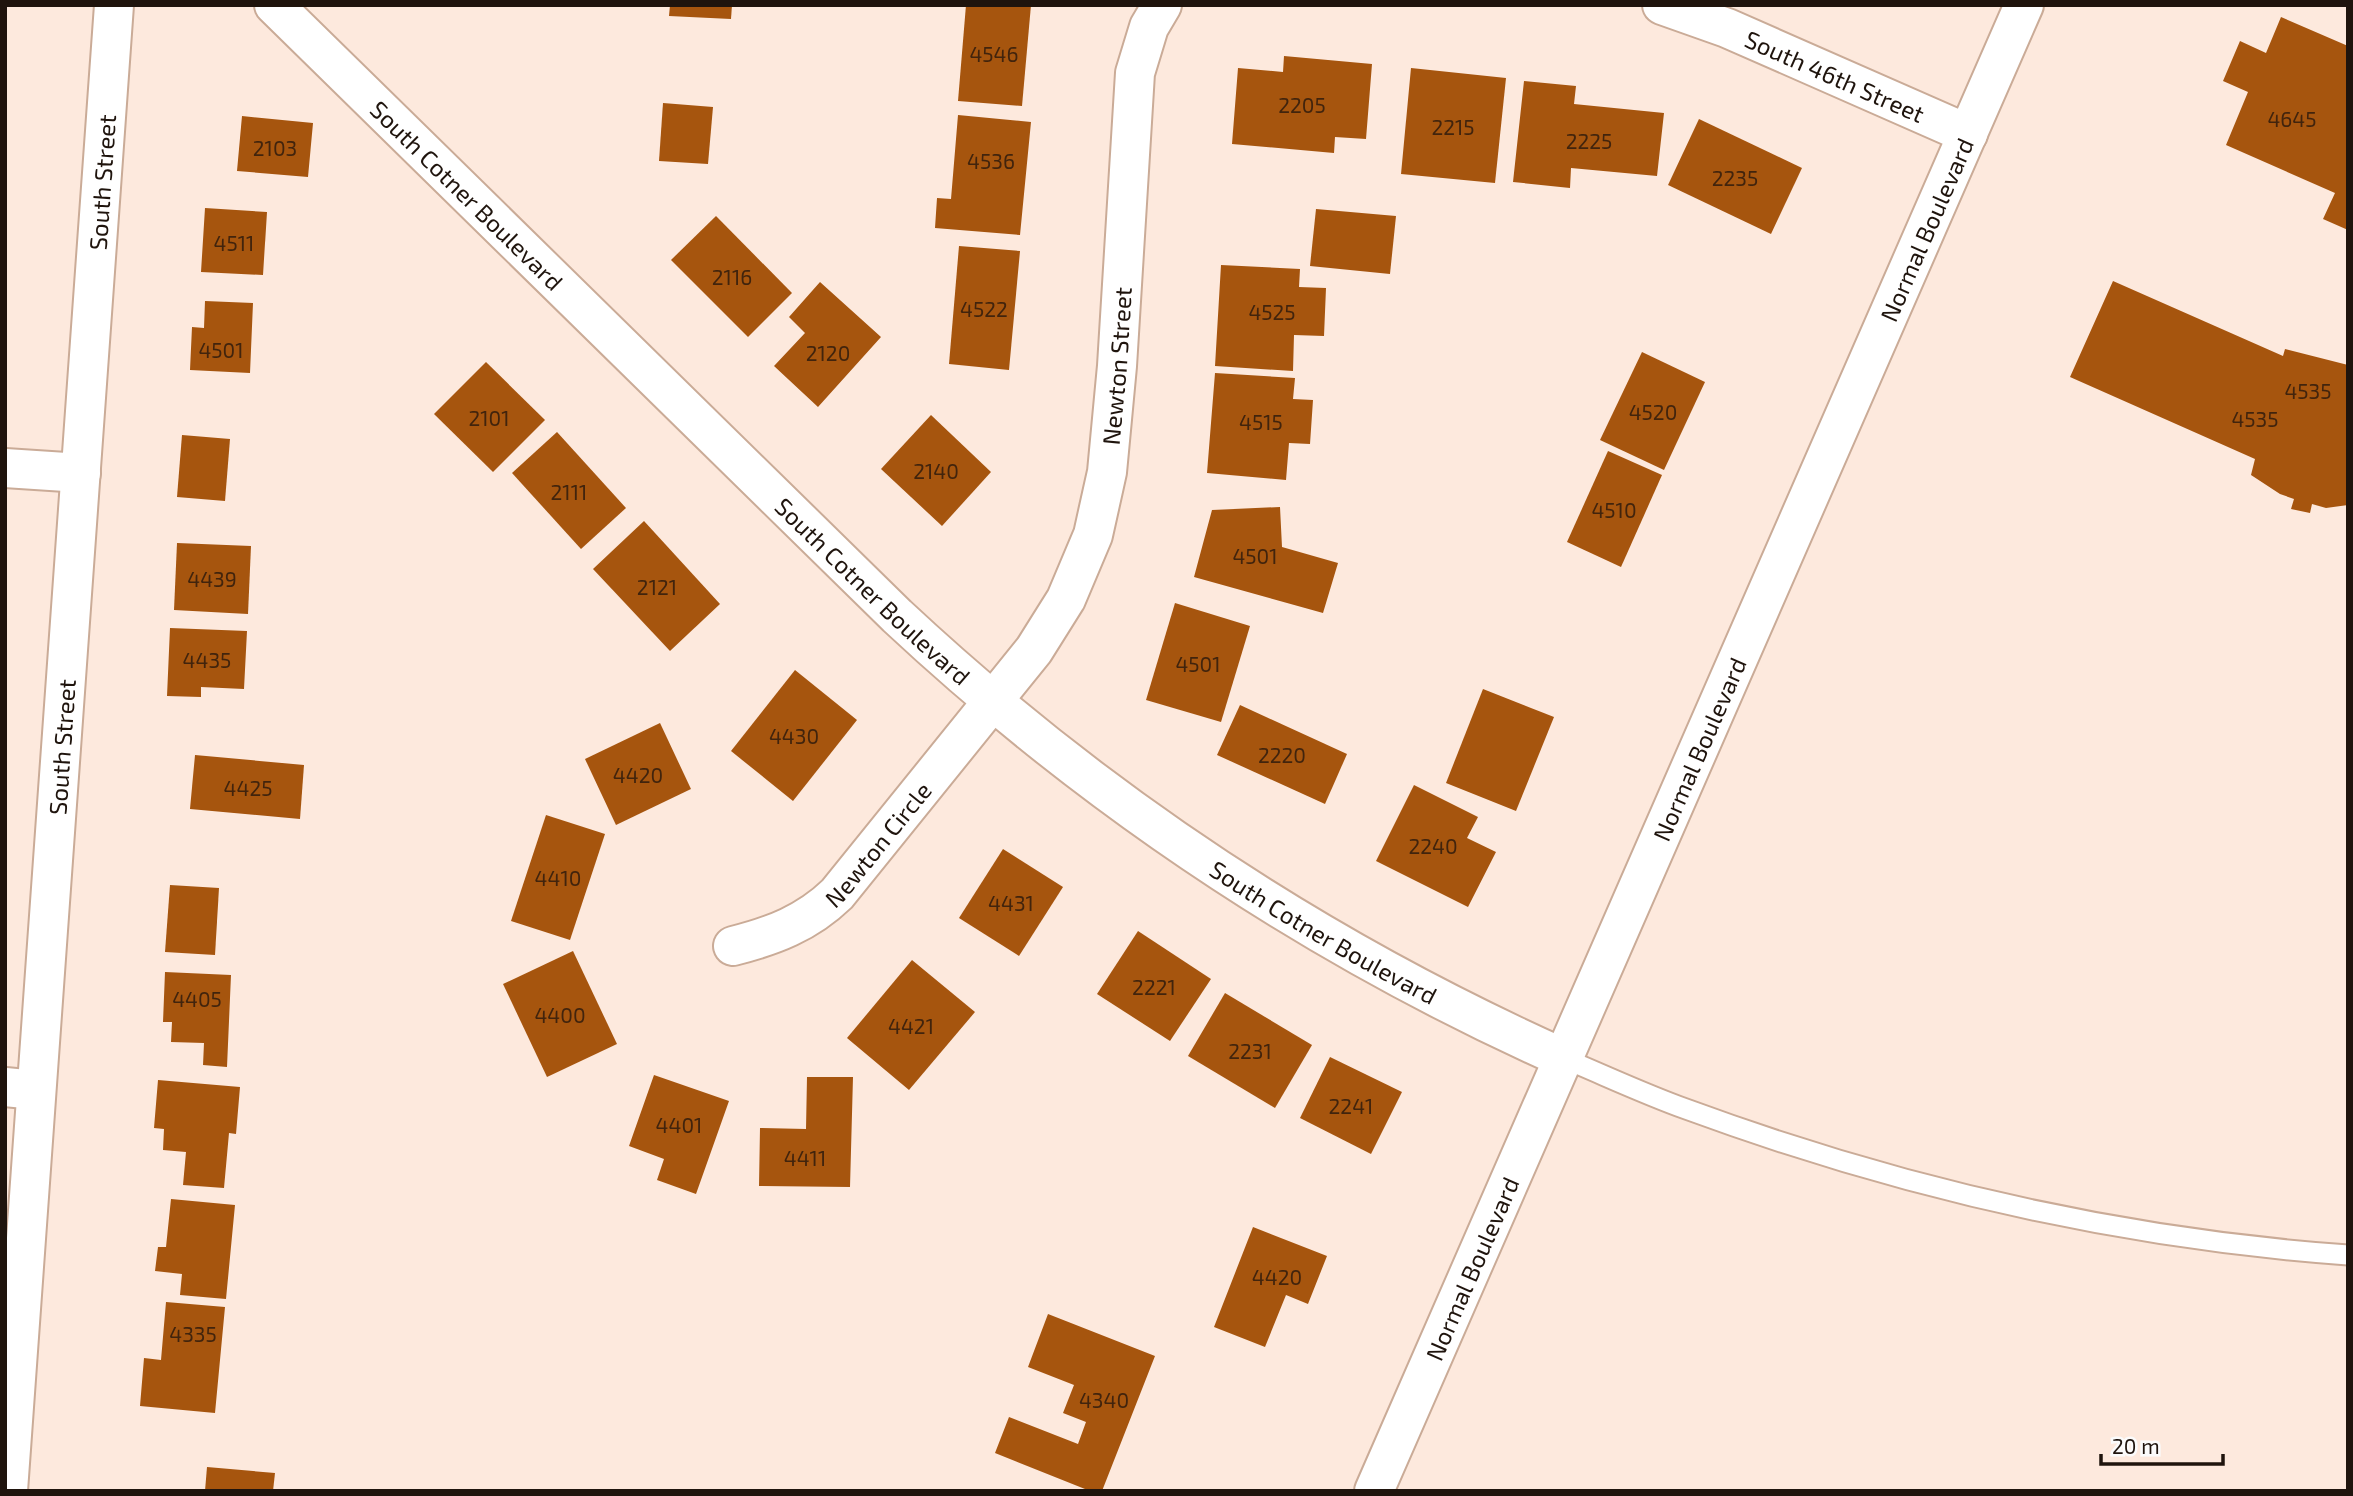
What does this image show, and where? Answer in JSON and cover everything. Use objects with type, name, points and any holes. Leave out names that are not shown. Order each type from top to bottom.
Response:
[{"type":"street","name":"South Street","points":[[8,1491],[21,1088],[81,473],[114,5]]},
{"type":"street","name":"South Cotner Boulevard","points":[[274,5],[887,607],[992,702],[1150,824],[1280,911],[1478,1021],[1563,1058]]},
{"type":"street","name":"Newton Street","points":[[992,702],[1052,623],[1081,567],[1096,524],[1107,472],[1117,366],[1135,73],[1149,27],[1162,5]]},
{"type":"street","name":"South 46th Street","points":[[1662,5],[1727,28],[1968,134]]},
{"type":"street","name":"Normal Boulevard","points":[[1374,1491],[2024,5]]},
{"type":"street","points":[[5,468],[81,473]]},
{"type":"street","name":"Newton Circle","points":[[733,946],[774,936],[807,919],[831,901],[992,702]]},
{"type":"lane","points":[[1563,1058],[1686,1109],[1857,1166],[1950,1192],[2197,1239],[2348,1255]]},
{"type":"building","points":[[670,5],[732,5],[731,19],[669,16]]},
{"type":"building","points":[[966,5],[1031,5],[1022,106],[958,101]]},
{"type":"building","points":[[2281,17],[2348,46],[2348,230],[2323,219],[2335,193],[2226,145],[2248,92],[2223,81],[2240,41],[2266,53]]},
{"type":"building","points":[[1284,56],[1372,64],[1366,139],[1335,137],[1334,153],[1232,144],[1238,68],[1283,72]]},
{"type":"building","points":[[1411,68],[1506,78],[1495,183],[1401,174]]},
{"type":"building","points":[[1524,81],[1576,86],[1574,104],[1664,113],[1657,176],[1571,168],[1570,188],[1513,182]]},
{"type":"building","points":[[663,103],[713,107],[708,164],[659,161]]},
{"type":"building","points":[[958,115],[1031,122],[1020,235],[935,228],[937,198],[951,199]]},
{"type":"building","points":[[242,116],[313,123],[308,177],[237,171]]},
{"type":"building","points":[[1699,119],[1802,168],[1771,234],[1668,185]]},
{"type":"building","points":[[205,208],[267,212],[263,275],[201,272]]},
{"type":"building","points":[[1316,209],[1396,216],[1390,274],[1310,266]]},
{"type":"building","points":[[716,216],[792,293],[748,337],[671,260]]},
{"type":"building","points":[[959,246],[1020,251],[1009,370],[949,364]]},
{"type":"building","points":[[1221,265],[1300,269],[1299,287],[1326,288],[1324,336],[1294,335],[1293,371],[1215,366]]},
{"type":"building","points":[[2113,281],[2283,356],[2285,349],[2348,365],[2348,505],[2326,508],[2312,504],[2310,513],[2291,509],[2294,499],[2280,494],[2251,475],[2255,459],[2070,377]]},
{"type":"building","points":[[820,282],[881,337],[818,407],[774,366],[805,333],[789,317]]},
{"type":"building","points":[[205,301],[253,303],[250,373],[190,370],[192,327],[204,328]]},
{"type":"building","points":[[1642,352],[1705,382],[1664,470],[1600,440]]},
{"type":"building","points":[[486,362],[545,420],[493,472],[434,414]]},
{"type":"building","points":[[1215,373],[1295,378],[1293,399],[1313,400],[1310,444],[1289,443],[1286,480],[1207,473]]},
{"type":"building","points":[[931,415],[991,472],[942,526],[881,469]]},
{"type":"building","points":[[557,432],[626,508],[581,549],[512,473]]},
{"type":"building","points":[[182,435],[230,439],[225,501],[177,497]]},
{"type":"building","points":[[1608,451],[1662,475],[1621,567],[1567,542]]},
{"type":"building","points":[[1280,507],[1282,547],[1338,563],[1323,613],[1194,577],[1212,510]]},
{"type":"building","points":[[644,521],[720,604],[670,651],[593,569]]},
{"type":"building","points":[[177,543],[251,546],[248,614],[174,610]]},
{"type":"building","points":[[1175,603],[1250,626],[1221,722],[1146,700]]},
{"type":"building","points":[[170,628],[247,631],[244,689],[201,687],[201,697],[167,696]]},
{"type":"building","points":[[795,670],[857,720],[793,801],[731,751]]},
{"type":"building","points":[[1483,689],[1554,717],[1516,811],[1446,783]]},
{"type":"building","points":[[1240,705],[1347,754],[1325,804],[1217,755]]},
{"type":"building","points":[[660,723],[691,789],[616,825],[585,759]]},
{"type":"building","points":[[195,755],[304,765],[300,819],[190,809]]},
{"type":"building","points":[[1414,785],[1478,817],[1467,838],[1496,852],[1468,907],[1376,861]]},
{"type":"building","points":[[546,815],[605,834],[570,940],[511,921]]},
{"type":"building","points":[[1003,849],[1063,887],[1019,956],[959,918]]},
{"type":"building","points":[[170,885],[219,888],[215,955],[165,952]]},
{"type":"building","points":[[1138,931],[1211,979],[1170,1041],[1097,994]]},
{"type":"building","points":[[573,951],[617,1044],[547,1077],[503,984]]},
{"type":"building","points":[[912,960],[975,1012],[909,1090],[847,1038]]},
{"type":"building","points":[[165,972],[231,975],[227,1067],[203,1065],[204,1043],[171,1042],[172,1022],[163,1022]]},
{"type":"building","points":[[1225,993],[1312,1045],[1275,1108],[1188,1056]]},
{"type":"building","points":[[1330,1057],[1402,1092],[1371,1154],[1300,1118]]},
{"type":"building","points":[[654,1075],[729,1101],[696,1194],[657,1180],[664,1159],[629,1146]]},
{"type":"building","points":[[807,1077],[853,1077],[850,1187],[759,1186],[760,1128],[806,1129]]},
{"type":"building","points":[[158,1080],[240,1087],[236,1134],[229,1133],[224,1188],[183,1185],[186,1152],[163,1150],[164,1129],[154,1128]]},
{"type":"building","points":[[171,1199],[235,1205],[226,1299],[180,1295],[182,1274],[155,1271],[158,1247],[166,1247]]},
{"type":"building","points":[[1253,1227],[1327,1256],[1308,1304],[1286,1295],[1265,1347],[1214,1327]]},
{"type":"building","points":[[166,1302],[225,1307],[215,1413],[140,1406],[144,1358],[161,1360]]},
{"type":"building","points":[[1048,1314],[1155,1356],[1102,1491],[1090,1491],[995,1453],[1009,1417],[1078,1444],[1086,1422],[1063,1413],[1074,1385],[1028,1367]]},
{"type":"building","points":[[207,1467],[275,1473],[273,1491],[205,1491]]}]
